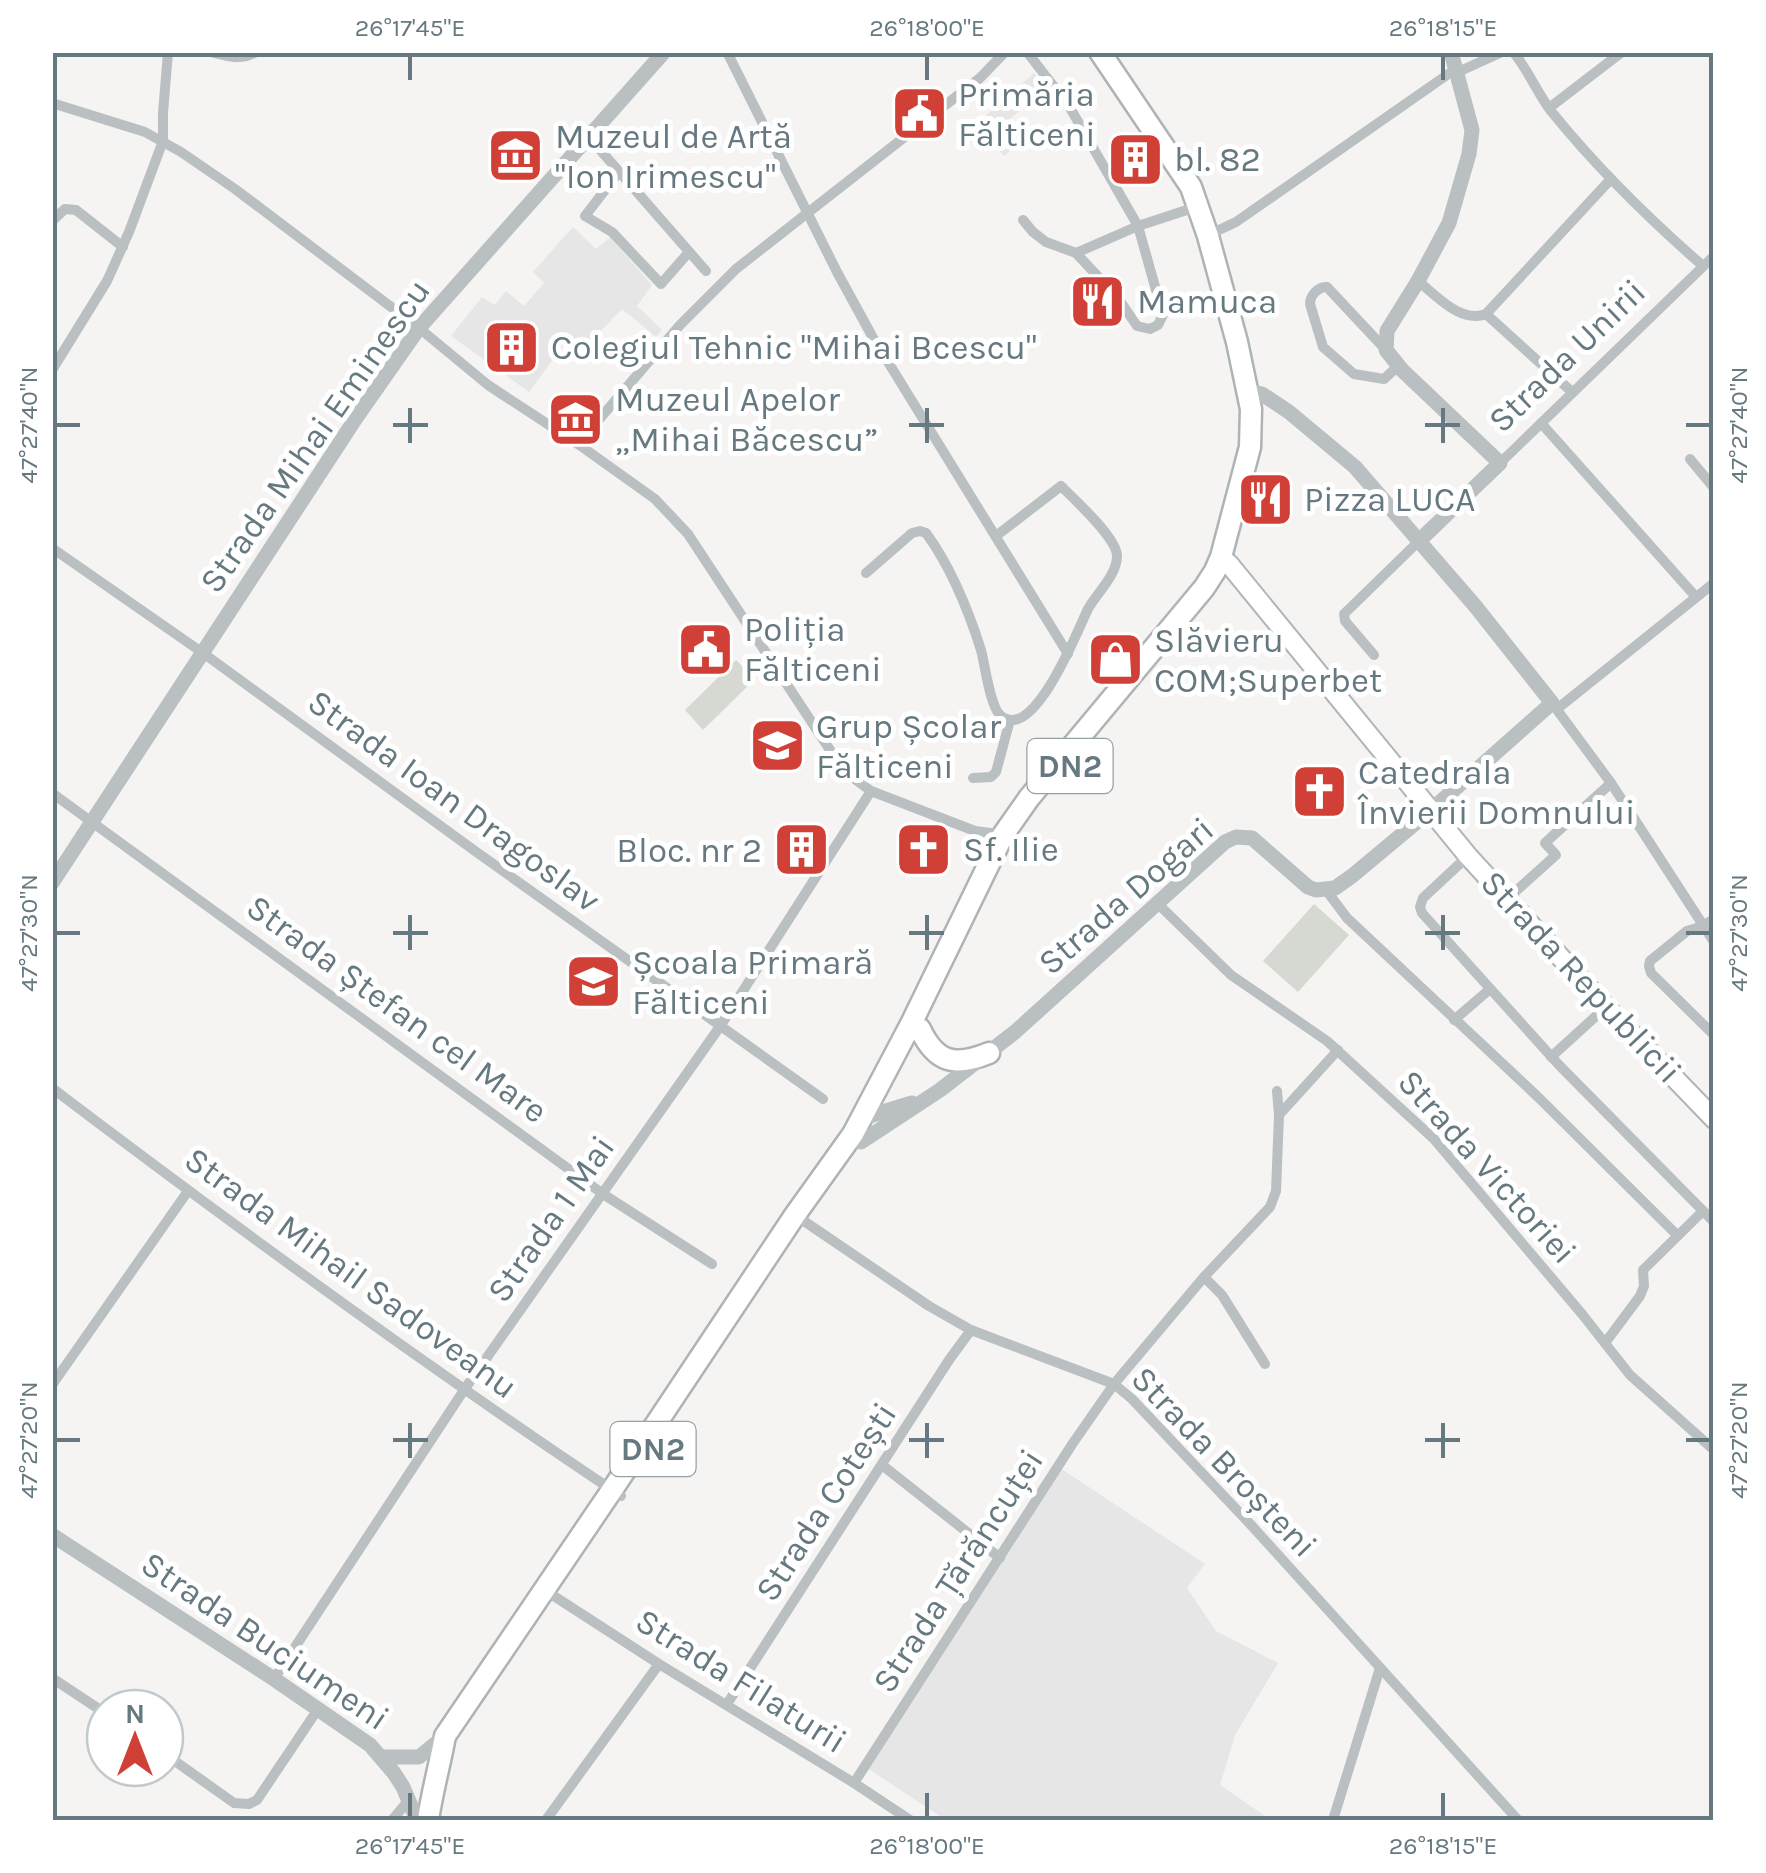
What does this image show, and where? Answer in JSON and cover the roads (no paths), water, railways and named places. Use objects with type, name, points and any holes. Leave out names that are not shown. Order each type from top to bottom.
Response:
[{"type":"main road","name":"DN2","points":[[1100,52],[1183,173],[1199,206],[1255,393]]},
{"type":"main road","name":"DN2","points":[[863,1127],[912,1022],[1009,836],[1212,596],[1223,578],[1258,452],[1263,422],[1218,230],[1193,167],[1115,52]]},
{"type":"main road","name":"Strada Republicii","points":[[1225,560],[1468,856],[1714,1119]]},
{"type":"main road","name":"DN2","points":[[428,1820],[444,1746],[455,1743],[548,1592],[863,1127],[920,1029],[1009,836]]},
{"type":"main road","points":[[920,1029],[927,1044],[943,1058],[962,1060],[989,1053]]},
{"type":"street","points":[[52,370],[107,281],[163,142],[168,52]]},
{"type":"street","points":[[210,52],[248,58],[256,52]]},
{"type":"street","name":"Strada Mihai Eminescu","points":[[52,883],[418,328],[664,52]]},
{"type":"street","points":[[727,52],[872,336],[1068,654]]},
{"type":"street","points":[[578,444],[702,301],[736,268],[980,78],[1005,52]]},
{"type":"street","points":[[1023,220],[1046,242],[1076,253],[1118,298],[1137,326],[1154,328],[1160,322],[1163,314],[1138,226],[1069,106],[1027,52]]},
{"type":"street","points":[[1218,230],[1236,222],[1455,64],[1502,52]]},
{"type":"street","points":[[1513,52],[1549,108],[1610,180],[1702,266]]},
{"type":"street","points":[[1549,108],[1622,52]]},
{"type":"street","points":[[1386,350],[1386,331],[1449,224],[1469,154],[1472,130],[1455,64]]},
{"type":"street","points":[[52,103],[124,124],[163,142],[235,189],[488,385],[655,500],[688,534],[832,753],[852,777],[871,791],[976,831],[1009,836]]},
{"type":"street","points":[[588,136],[706,271]]},
{"type":"street","points":[[619,172],[585,216],[612,232],[661,284],[689,252]]},
{"type":"street","points":[[1418,281],[1463,315],[1475,318],[1486,314],[1610,180]]},
{"type":"street","points":[[1076,253],[1138,226],[1199,206]]},
{"type":"street","points":[[52,221],[65,209],[76,210],[123,247]]},
{"type":"street","name":"Strada Unirii","points":[[1419,540],[1714,256]]},
{"type":"street","points":[[1398,366],[1384,379],[1354,374],[1322,344],[1310,304],[1319,288],[1326,287],[1398,366],[1500,463]]},
{"type":"street","points":[[1486,314],[1572,392]]},
{"type":"street","points":[[1255,393],[1306,424],[1355,467],[1476,608],[1611,784],[1708,922],[1714,942]]},
{"type":"street","points":[[1540,423],[1696,597]]},
{"type":"street","points":[[1690,459],[1714,488]]},
{"type":"street","points":[[866,573],[912,533],[926,533],[955,583],[980,647],[996,711],[1010,720],[1024,718],[1068,654],[1088,609],[1114,571],[1118,558],[1112,540],[1062,486],[996,536]]},
{"type":"street","points":[[1374,656],[1345,621],[1344,614],[1419,540]]},
{"type":"street","name":"Strada Ioan Dragoslav","points":[[52,548],[824,1098]]},
{"type":"street","points":[[1677,1235],[1537,1096],[1340,911],[1326,890],[1343,883],[1554,706],[1714,582]]},
{"type":"street","points":[[973,778],[991,777],[996,772],[1010,720]]},
{"type":"street","points":[[1507,900],[1556,855],[1545,844],[1611,784]]},
{"type":"street","name":"Strada 1 Mai","points":[[274,1679],[464,1390],[721,1025],[871,791]]},
{"type":"street","name":"Strada Ștefan cel Mare","points":[[52,793],[603,1194],[712,1264]]},
{"type":"street","name":"Strada Dogari","points":[[863,1127],[926,1099],[989,1053],[1224,842],[1236,837],[1252,838],[1308,887],[1326,890]]},
{"type":"street","points":[[1468,856],[1423,898],[1420,907],[1427,920],[1551,1057],[1714,1222]]},
{"type":"street","name":"Strada Victoriei","points":[[1157,903],[1231,975],[1338,1050],[1434,1140],[1630,1375],[1714,1450]]},
{"type":"street","points":[[1708,922],[1688,931],[1650,961],[1649,966],[1651,973],[1714,1036]]},
{"type":"street","points":[[1454,1020],[1490,989]]},
{"type":"street","points":[[1551,1057],[1606,1007]]},
{"type":"street","points":[[1278,1115],[1338,1050]]},
{"type":"street","name":"Strada Mihail Sadoveanu","points":[[52,1088],[464,1390],[617,1493]]},
{"type":"street","name":"Strada Țărăncuței","points":[[854,1783],[1112,1387],[1204,1277],[1270,1207],[1276,1191],[1277,1092]]},
{"type":"street","name":"Strada Dogari","points":[[863,1127],[926,1099]]},
{"type":"street","points":[[52,1385],[188,1191]]},
{"type":"street","points":[[1604,1344],[1640,1296],[1643,1270],[1703,1211]]},
{"type":"street","name":"Strada Broșteni","points":[[799,1218],[971,1330],[1112,1387],[1252,1526],[1518,1820]]},
{"type":"street","points":[[1204,1277],[1222,1295],[1265,1364]]},
{"type":"street","name":"Strada Cotești","points":[[727,1704],[971,1330]]},
{"type":"street","points":[[882,1465],[1000,1558]]},
{"type":"street","name":"Strada Buciumeni","points":[[52,1535],[370,1745],[394,1773],[417,1820]]},
{"type":"street","name":"Strada Filaturii","points":[[548,1592],[910,1820]]},
{"type":"street","points":[[546,1820],[659,1664]]},
{"type":"street","points":[[1333,1820],[1380,1668]]},
{"type":"street","points":[[52,1678],[85,1700]]},
{"type":"street","points":[[185,1768],[234,1803],[250,1804],[318,1709]]},
{"type":"street","points":[[382,1758],[418,1756],[444,1746]]},
{"type":"street","points":[[392,1820],[409,1800]]},
{"type":"place","name":"Primăria Fălticeni","points":[[919,114]]},
{"type":"place","name":"Muzeul de Artă \"Ion Irimescu\"","points":[[516,156]]},
{"type":"place","name":"bl. 82","points":[[1135,159]]},
{"type":"place","name":"Mamuca","points":[[1098,301]]},
{"type":"place","name":"Colegiul Tehnic \"Mihai Bcescu\"","points":[[512,347]]},
{"type":"place","name":"Muzeul Apelor „Mihai Băcescu”","points":[[576,419]]},
{"type":"place","name":"Pizza LUCA","points":[[1265,499]]},
{"type":"place","name":"Poliția Fălticeni","points":[[705,649]]},
{"type":"place","name":"Slăvieru COM;Superbet","points":[[1115,660]]},
{"type":"place","name":"Grup Școlar Fălticeni","points":[[777,746]]},
{"type":"place","name":"Catedrala Învierii Domnului","points":[[1319,792]]},
{"type":"place","name":"Sf. Ilie","points":[[924,849]]},
{"type":"place","name":"Bloc. nr 2","points":[[801,850]]},
{"type":"place","name":"Școala Primară Fălticeni","points":[[593,982]]}]
